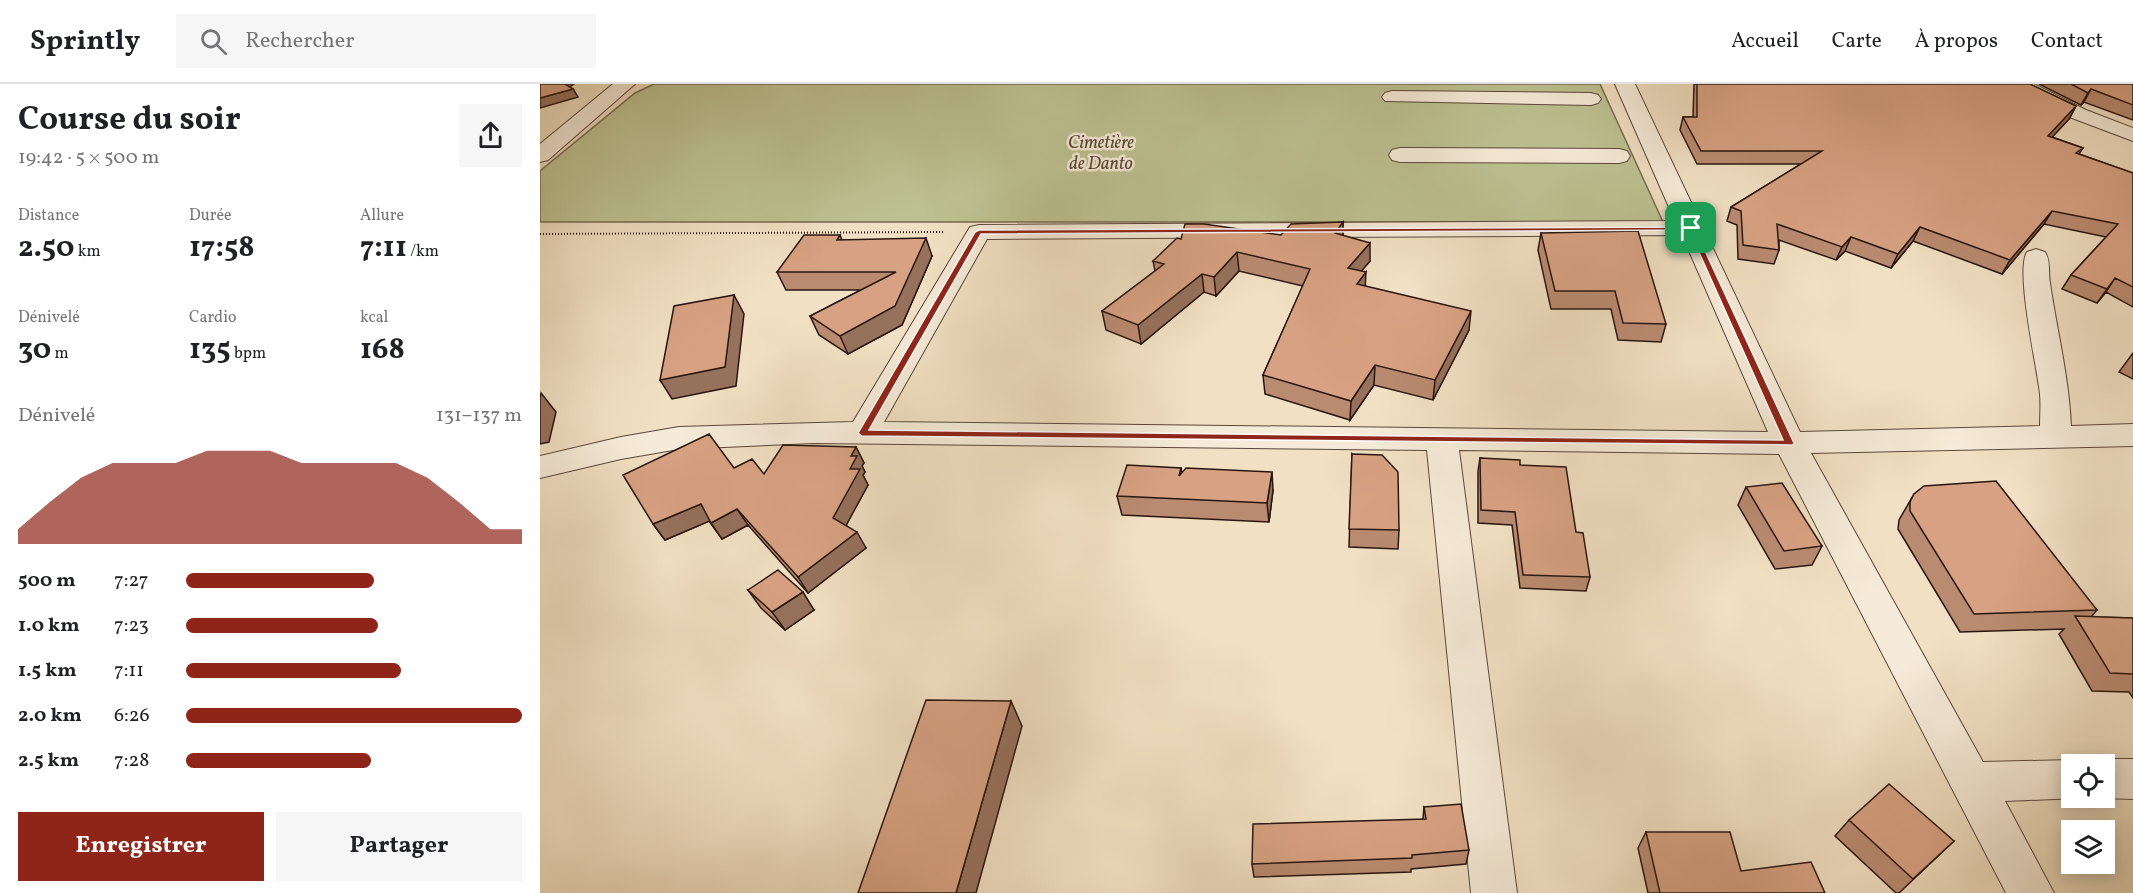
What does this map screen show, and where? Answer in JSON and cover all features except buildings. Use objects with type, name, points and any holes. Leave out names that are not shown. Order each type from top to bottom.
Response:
[{"type":"street","points":[[540,155],[625,84]]},
{"type":"street","points":[[1625,84],[1789,443],[1974,782],[2031,893]]},
{"type":"street","points":[[2018,84],[2079,114],[2133,135]]},
{"type":"street","points":[[1392,96],[1591,99]]},
{"type":"street","points":[[1400,155],[1619,156]]},
{"type":"street","points":[[862,433],[979,232],[1691,228]]},
{"type":"street","points":[[2036,257],[2036,280],[2055,396],[2056,437]]},
{"type":"street","points":[[540,467],[621,448],[679,438],[813,432],[1789,443],[2133,435]]},
{"type":"street","points":[[1442,438],[1494,893]]},
{"type":"street","points":[[2115,779],[2133,779]]},
{"type":"street","points":[[1974,782],[2061,780]]},
{"type":"path","points":[[540,234],[979,232]]},
{"type":"green space","name":"Cimetière de Danto","points":[[654,84],[1600,84],[1663,222],[540,222],[540,171],[635,93]]},
{"type":"route","points":[[1691,228],[1789,443],[862,433],[979,232],[1691,228]]}]
